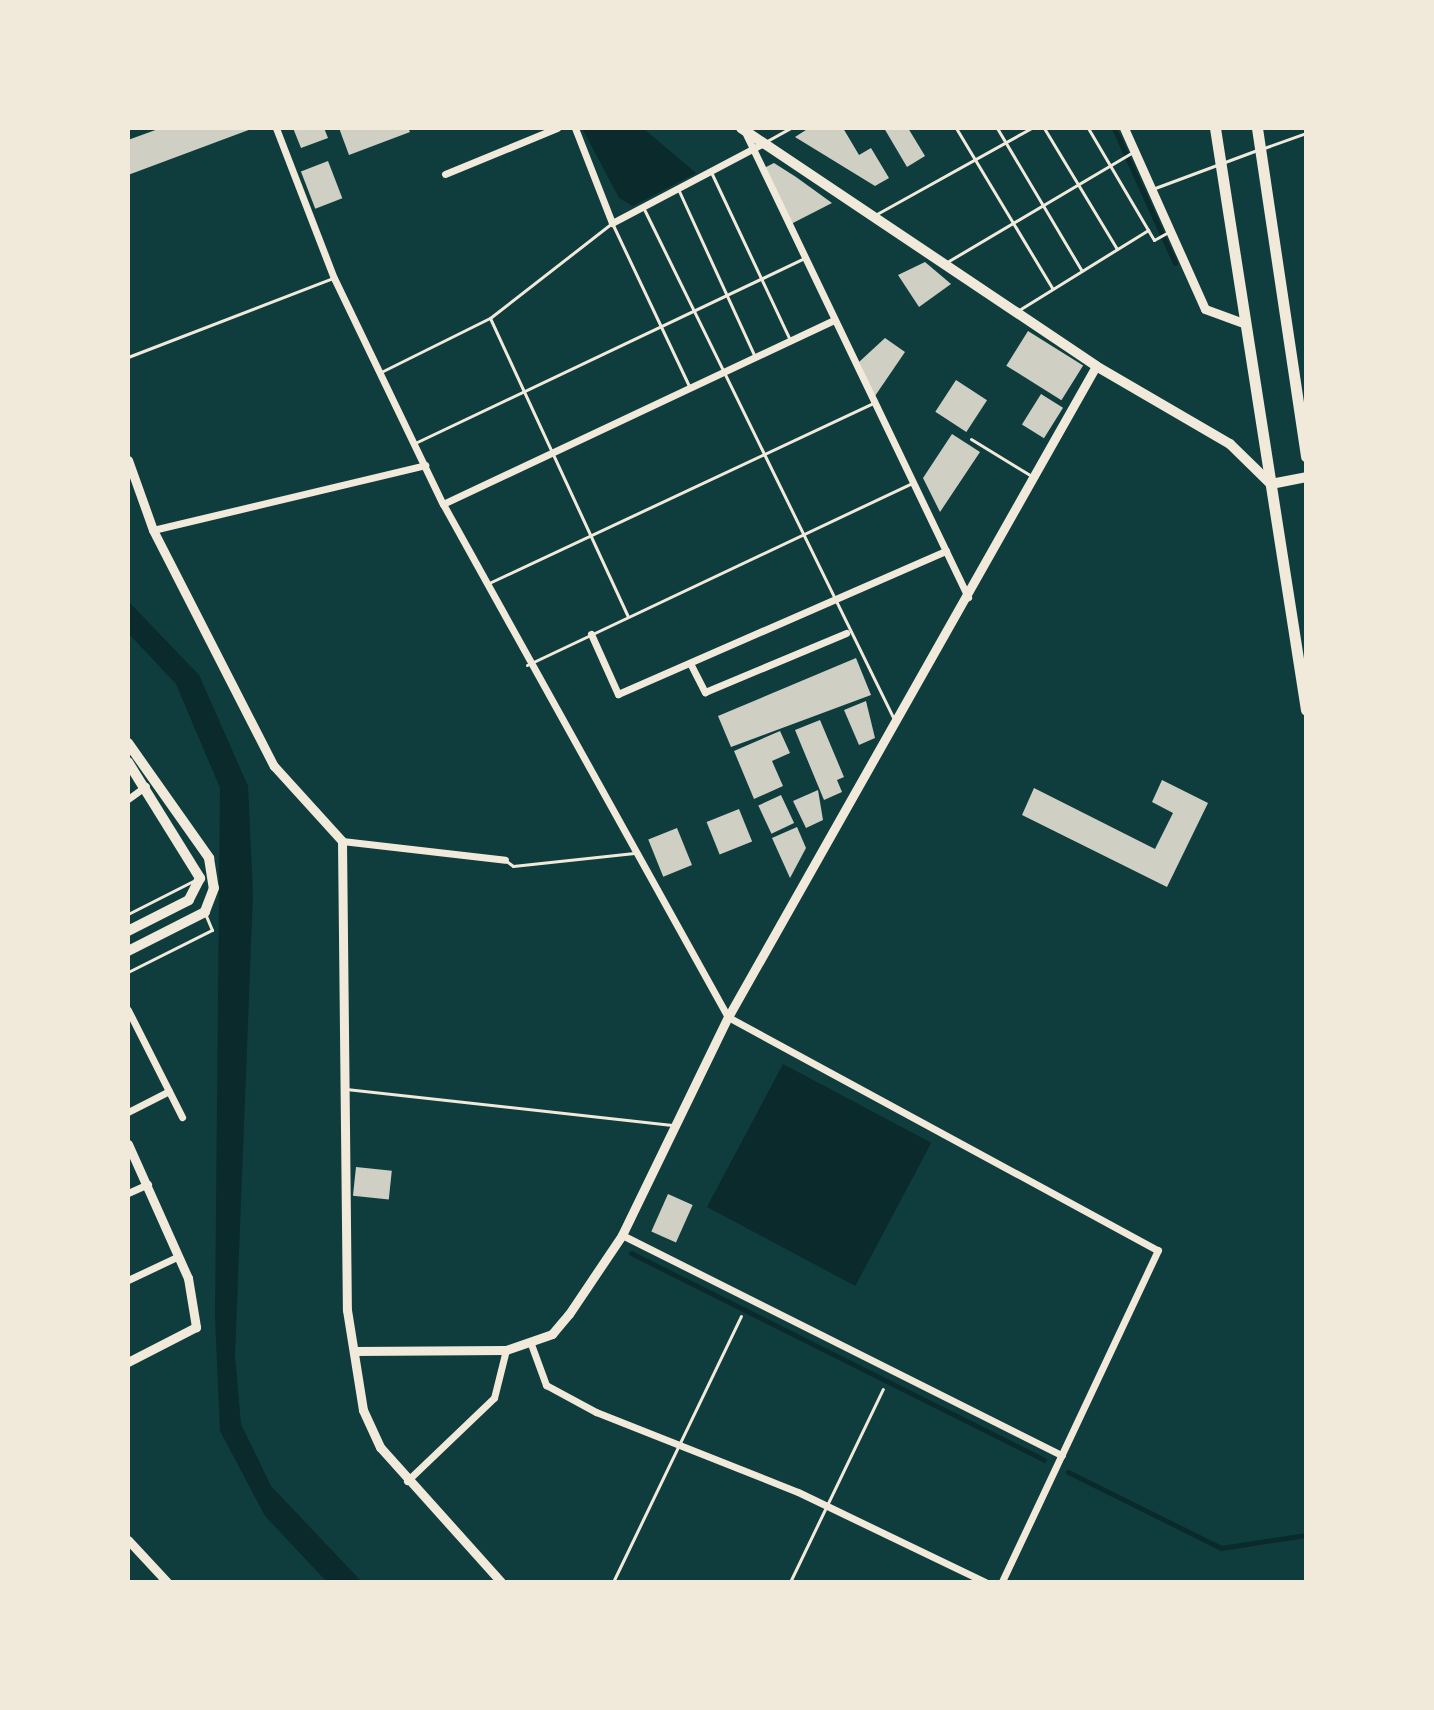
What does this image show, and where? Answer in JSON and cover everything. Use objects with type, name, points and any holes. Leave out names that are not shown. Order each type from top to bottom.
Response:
[{"type":"main road","points":[[1215,128],[1243,323],[1306,710]]},
{"type":"main road","points":[[1257,128],[1302,399],[1306,456]]},
{"type":"main road","points":[[742,129],[875,215],[1096,366],[1230,444],[1271,484]]},
{"type":"main road","points":[[1271,484],[1306,477]]},
{"type":"main road","points":[[128,743],[214,876],[205,912],[128,951]]},
{"type":"main road","points":[[128,762],[189,840],[200,878],[189,900],[128,931]]},
{"type":"street","points":[[276,128],[334,278],[443,504],[527,665],[728,1017],[1158,1250],[1002,1582]]},
{"type":"street","points":[[445,174],[557,128]]},
{"type":"street","points":[[575,128],[612,223],[764,143]]},
{"type":"street","points":[[1124,128],[1132,153],[1205,309],[1243,323]]},
{"type":"street","points":[[742,129],[969,599]]},
{"type":"street","points":[[443,504],[691,390],[834,320]]},
{"type":"street","points":[[354,1351],[506,1350],[531,1344],[569,1314],[622,1235],[672,1125],[728,1017],[969,599],[1096,366]]},
{"type":"street","points":[[128,460],[153,530],[274,766],[342,841],[505,860]]},
{"type":"street","points":[[153,530],[425,465]]},
{"type":"street","points":[[591,634],[618,694],[833,603],[946,551]]},
{"type":"street","points":[[690,663],[705,692],[846,633]]},
{"type":"street","points":[[128,799],[146,786]]},
{"type":"street","points":[[342,841],[341,1089],[347,1310],[363,1410],[407,1481],[501,1582]]},
{"type":"street","points":[[128,1010],[182,1117]]},
{"type":"street","points":[[128,1112],[169,1091]]},
{"type":"street","points":[[128,1144],[179,1256],[196,1327],[128,1362]]},
{"type":"street","points":[[128,1193],[148,1184]]},
{"type":"street","points":[[622,1235],[1062,1455]]},
{"type":"street","points":[[128,1280],[179,1256]]},
{"type":"street","points":[[531,1344],[546,1385],[677,1447],[827,1506],[985,1582]]},
{"type":"street","points":[[407,1481],[494,1398],[506,1350]]},
{"type":"street","points":[[128,1540],[167,1582]]},
{"type":"lane","points":[[764,143],[790,128]]},
{"type":"lane","points":[[956,128],[1052,288]]},
{"type":"lane","points":[[997,128],[1082,271]]},
{"type":"lane","points":[[875,215],[1031,128]]},
{"type":"lane","points":[[1044,128],[1117,249]]},
{"type":"lane","points":[[1088,128],[1148,230],[1159,237],[1168,232]]},
{"type":"lane","points":[[1151,189],[1306,133]]},
{"type":"lane","points":[[943,264],[1132,153]]},
{"type":"lane","points":[[711,172],[790,342]]},
{"type":"lane","points":[[678,189],[756,358]]},
{"type":"lane","points":[[643,207],[846,633],[897,724]]},
{"type":"lane","points":[[381,372],[490,318],[612,223],[691,390]]},
{"type":"lane","points":[[1016,312],[1148,230]]},
{"type":"lane","points":[[415,443],[805,258]]},
{"type":"lane","points":[[128,357],[334,278]]},
{"type":"lane","points":[[490,318],[628,616]]},
{"type":"lane","points":[[485,585],[873,403]]},
{"type":"lane","points":[[971,439],[1034,477]]},
{"type":"lane","points":[[527,665],[912,483]]},
{"type":"lane","points":[[505,860],[513,866],[634,853]]},
{"type":"lane","points":[[128,914],[200,878]]},
{"type":"lane","points":[[128,972],[212,930],[205,912]]},
{"type":"lane","points":[[341,1089],[672,1125]]},
{"type":"lane","points":[[613,1582],[741,1316]]},
{"type":"lane","points":[[790,1582],[883,1389]]},
{"type":"water","points":[[582,128],[643,128],[696,173],[633,206],[619,198]]},
{"type":"water","points":[[128,601],[199,675],[248,786],[253,894],[235,1356],[241,1424],[271,1486],[362,1582],[327,1582],[265,1516],[220,1431],[215,1317],[220,788],[176,684],[128,633]]},
{"type":"water","points":[[783,1064],[931,1143],[855,1286],[707,1207]]},
{"type":"building","points":[[161,128],[254,128],[128,175],[128,140]]},
{"type":"building","points":[[293,128],[324,128],[328,138],[301,148]]},
{"type":"building","points":[[339,128],[408,128],[410,132],[349,155]]},
{"type":"building","points":[[809,128],[843,128],[859,155],[871,148],[889,178],[875,186],[795,137]]},
{"type":"building","points":[[884,128],[908,128],[925,156],[907,167]]},
{"type":"building","points":[[328,161],[342,198],[315,209],[301,171]]},
{"type":"building","points":[[774,163],[832,203],[791,224],[764,168]]},
{"type":"building","points":[[925,262],[951,284],[919,307],[898,275]]},
{"type":"building","points":[[1028,331],[1083,365],[1061,400],[1006,366]]},
{"type":"building","points":[[885,338],[905,352],[875,396],[859,362]]},
{"type":"building","points":[[956,380],[987,400],[966,432],[935,412]]},
{"type":"building","points":[[1041,394],[1063,408],[1044,438],[1022,425]]},
{"type":"building","points":[[952,434],[980,452],[940,512],[923,478]]},
{"type":"building","points":[[856,658],[871,695],[731,747],[718,716]]},
{"type":"building","points":[[866,701],[875,738],[859,745],[844,710]]},
{"type":"building","points":[[820,720],[844,777],[837,780],[842,792],[824,800],[795,730]]},
{"type":"building","points":[[780,731],[790,753],[772,761],[783,786],[754,799],[734,751]]},
{"type":"building","points":[[1162,780],[1208,803],[1167,887],[1022,815],[1034,788],[1155,849],[1173,813],[1152,802]]},
{"type":"building","points":[[818,790],[823,820],[806,828],[793,801]]},
{"type":"building","points":[[781,795],[794,823],[771,834],[758,806]]},
{"type":"building","points":[[739,809],[752,841],[720,855],[707,822]]},
{"type":"building","points":[[797,827],[806,848],[790,878],[772,838]]},
{"type":"building","points":[[677,828],[692,865],[663,877],[648,840]]},
{"type":"building","points":[[356,1167],[392,1171],[389,1200],[353,1196]]},
{"type":"building","points":[[668,1194],[693,1205],[676,1242],[651,1231]]},
{"type":"waterway","points":[[1114,128],[1175,263]]},
{"type":"waterway","points":[[631,1253],[1044,1460]]},
{"type":"waterway","points":[[1068,1472],[1221,1548],[1306,1535]]}]
